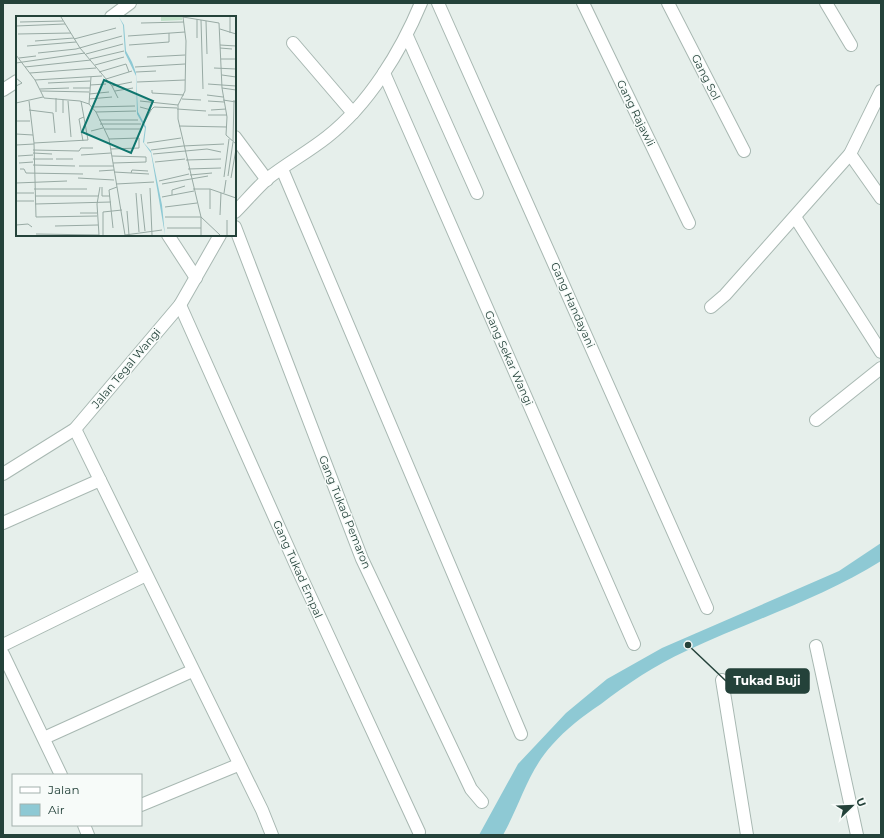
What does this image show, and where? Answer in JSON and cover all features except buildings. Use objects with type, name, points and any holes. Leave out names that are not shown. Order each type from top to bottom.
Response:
[{"type":"street","points":[[112,16],[130,3]]},
{"type":"street","points":[[236,211],[267,180],[328,137],[354,113],[384,73],[407,36],[421,3]]},
{"type":"street","name":"Gang Handayani","points":[[438,3],[707,608]]},
{"type":"street","name":"Gang Rajawli","points":[[583,3],[689,223]]},
{"type":"street","name":"Gang Sol","points":[[668,3],[744,151]]},
{"type":"street","points":[[826,3],[851,45]]},
{"type":"street","points":[[407,36],[477,193]]},
{"type":"street","points":[[293,43],[354,113]]},
{"type":"street","name":"Gang Sekar Wangi","points":[[384,73],[634,644]]},
{"type":"street","points":[[3,90],[16,82]]},
{"type":"street","points":[[711,307],[725,295],[850,154],[881,91]]},
{"type":"street","points":[[236,138],[267,180]]},
{"type":"street","points":[[850,154],[881,198]]},
{"type":"street","points":[[282,169],[521,734]]},
{"type":"street","points":[[795,217],[881,352]]},
{"type":"street","name":"Gang Tukad Pemaron","points":[[236,230],[362,559],[471,789],[482,802]]},
{"type":"street","points":[[169,236],[196,278]]},
{"type":"street","name":"Jalan Tegal Wangi","points":[[3,474],[75,429],[180,305],[219,236]]},
{"type":"street","name":"Gang Tukad Empal","points":[[180,305],[299,572],[419,832]]},
{"type":"street","points":[[816,420],[881,368]]},
{"type":"street","points":[[75,429],[238,765],[262,810],[272,835]]},
{"type":"street","points":[[3,523],[100,480]]},
{"type":"street","points":[[3,645],[146,575]]},
{"type":"street","points":[[816,646],[858,835]]},
{"type":"street","points":[[3,654],[61,774]]},
{"type":"street","points":[[44,738],[192,671]]},
{"type":"street","points":[[722,680],[747,835]]},
{"type":"street","points":[[142,805],[238,765]]},
{"type":"water","points":[[881,543],[881,561],[858,575],[834,587],[675,656],[621,689],[575,723],[552,745],[530,777],[503,835],[479,835],[518,764],[566,713],[607,679],[662,648],[839,571]]},
{"type":"place","name":"Tukad Buji","points":[[688,645]]}]
